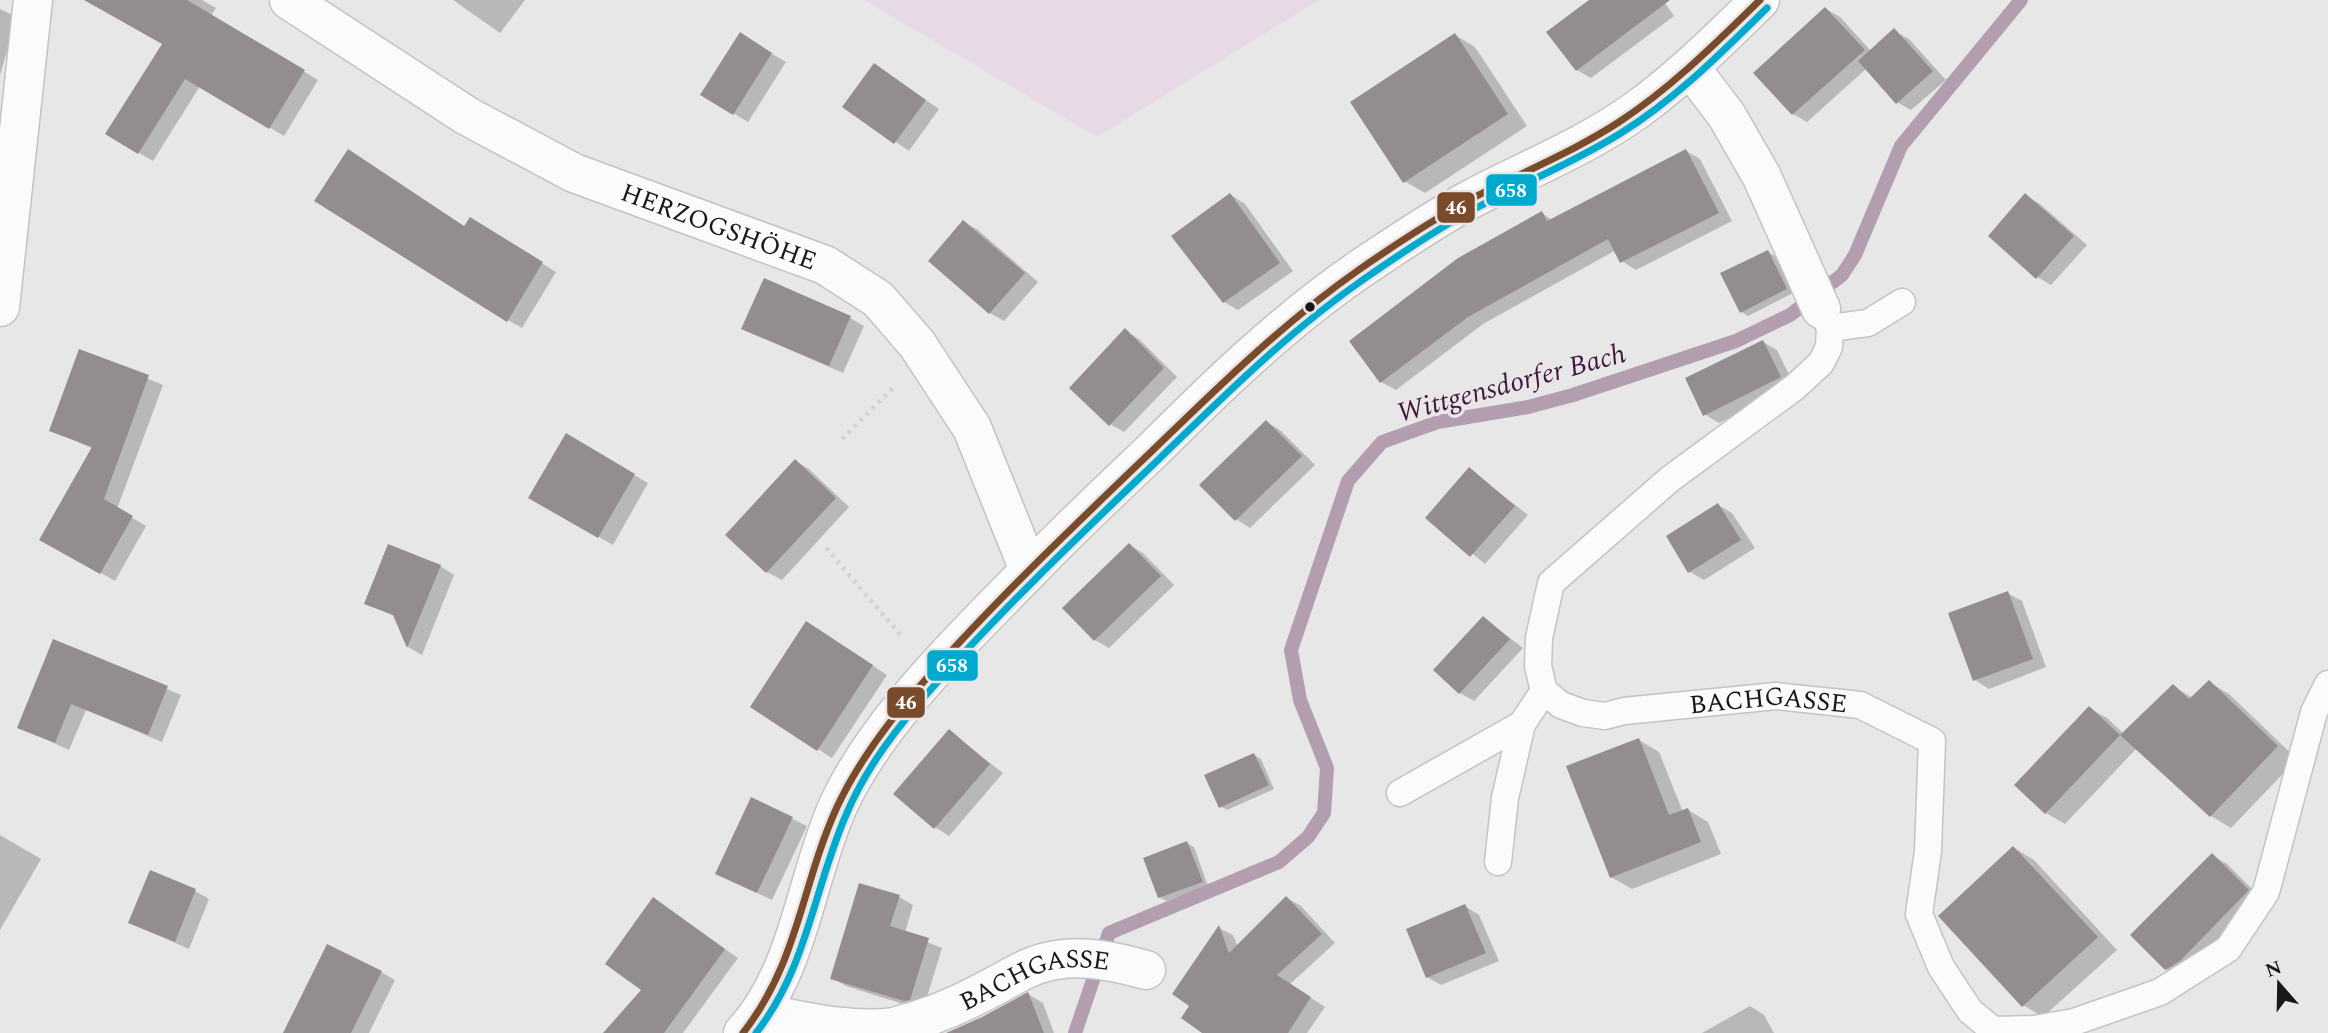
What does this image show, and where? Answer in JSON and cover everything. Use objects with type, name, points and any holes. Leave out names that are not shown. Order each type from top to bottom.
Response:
[{"type":"street","points":[[1,298],[33,0]]},
{"type":"street","name":"HERZOGSHÖHE","points":[[289,0],[467,116],[574,173],[825,265],[878,299],[925,356],[972,428],[1029,570]]},
{"type":"street","points":[[752,1023],[793,945],[817,862],[838,805],[873,746],[933,673],[1029,570],[1242,362],[1357,271],[1470,199],[1583,143],[1637,110],[1690,67],[1760,0]]},
{"type":"street","points":[[1690,67],[1727,116],[1762,177],[1821,308]]},
{"type":"street","name":"BACHGASSE","points":[[752,1023],[842,1029],[891,1028],[940,1012],[985,992],[1021,970],[1055,960],[1114,963]]},
{"type":"lane","points":[[1498,862],[1505,798],[1522,724],[1544,691],[1538,666],[1539,638],[1551,583],[1670,479],[1795,387],[1821,363],[1829,346],[1821,308],[1868,323],[1902,302]]},
{"type":"lane","name":"BACHGASSE","points":[[1544,691],[1561,705],[1583,713],[1605,716],[1624,711],[1776,696],[1860,705],[1932,741],[1928,851],[1919,914],[1941,967],[1970,1011],[1992,1031],[2034,1029],[2074,1022],[2160,992],[2228,949],[2266,892],[2314,712],[2328,684]]},
{"type":"lane","points":[[1400,793],[1522,724]]},
{"type":"path","points":[[842,439],[925,356]]},
{"type":"path","points":[[826,548],[933,673]]},
{"type":"shaded area","points":[[864,0],[1319,0],[1097,137]]},
{"type":"building","points":[[84,0],[187,0],[305,70],[269,129],[185,79],[138,154],[105,134],[162,44]]},
{"type":"building","points":[[1589,0],[1670,0],[1576,71],[1546,32]]},
{"type":"building","points":[[1825,7],[1865,50],[1792,115],[1753,73]]},
{"type":"building","points":[[1894,28],[1933,71],[1896,104],[1858,61]]},
{"type":"building","points":[[740,32],[772,53],[733,115],[700,95]]},
{"type":"building","points":[[1455,33],[1508,114],[1403,183],[1350,102]]},
{"type":"building","points":[[874,63],[926,100],[894,144],[842,107]]},
{"type":"building","points":[[348,149],[464,226],[470,217],[543,262],[507,322],[314,201]]},
{"type":"building","points":[[1686,149],[1719,213],[1620,263],[1608,239],[1468,317],[1380,383],[1349,341],[1458,258],[1542,211],[1547,221]]},
{"type":"building","points":[[1230,193],[1280,263],[1223,303],[1171,236]]},
{"type":"building","points":[[2025,193],[2074,236],[2036,279],[1988,236]]},
{"type":"building","points":[[963,220],[1025,273],[989,314],[928,261]]},
{"type":"building","points":[[1768,250],[1787,289],[1740,313],[1720,273]]},
{"type":"building","points":[[764,278],[851,316],[829,366],[741,329]]},
{"type":"building","points":[[1125,328],[1164,368],[1109,426],[1069,388]]},
{"type":"building","points":[[1763,340],[1781,377],[1703,416],[1685,378]]},
{"type":"building","points":[[79,349],[149,375],[104,499],[133,516],[100,574],[39,540],[92,447],[49,431]]},
{"type":"building","points":[[1266,420],[1302,456],[1235,521],[1199,485]]},
{"type":"building","points":[[566,433],[635,474],[598,538],[528,498]]},
{"type":"building","points":[[795,459],[836,498],[766,573],[725,535]]},
{"type":"building","points":[[1469,467],[1515,506],[1470,557],[1425,518]]},
{"type":"building","points":[[1718,503],[1741,540],[1688,573],[1666,536]]},
{"type":"building","points":[[1129,543],[1161,576],[1094,641],[1062,608]]},
{"type":"building","points":[[388,544],[441,565],[407,648],[393,615],[364,604]]},
{"type":"building","points":[[2008,591],[2033,659],[1973,681],[1948,613]]},
{"type":"building","points":[[1483,616],[1510,639],[1459,694],[1433,670]]},
{"type":"building","points":[[806,621],[873,665],[817,751],[750,707]]},
{"type":"building","points":[[53,639],[168,686],[148,735],[71,704],[55,743],[17,728]]},
{"type":"building","points":[[2209,680],[2278,746],[2210,817],[2120,735],[2173,684],[2189,699]]},
{"type":"building","points":[[2089,706],[2120,735],[2045,814],[2014,785]]},
{"type":"building","points":[[949,729],[990,764],[934,829],[893,794]]},
{"type":"building","points":[[1639,738],[1669,815],[1688,808],[1701,842],[1610,878],[1566,766]]},
{"type":"building","points":[[1254,753],[1269,785],[1219,808],[1204,775]]},
{"type":"building","points":[[751,797],[793,817],[757,893],[715,874]]},
{"type":"building","points":[[1187,841],[1203,882],[1158,898],[1143,858]]},
{"type":"building","points":[[2013,846],[2098,937],[2022,1007],[1938,916]]},
{"type":"building","points":[[2212,853],[2249,890],[2180,961],[2165,970],[2130,935]]},
{"type":"building","points":[[150,870],[196,889],[175,942],[128,923]]},
{"type":"building","points":[[859,883],[900,895],[890,926],[929,938],[910,1000],[904,1001],[830,979]]},
{"type":"building","points":[[1286,896],[1322,934],[1277,975],[1311,997],[1288,1033],[1202,1033],[1181,1018],[1189,1006],[1172,994],[1219,925],[1229,953]]},
{"type":"building","points":[[653,897],[725,949],[664,1033],[603,1033],[641,990],[605,964]]},
{"type":"building","points":[[1465,904],[1486,953],[1426,978],[1406,929]]},
{"type":"building","points":[[327,944],[382,971],[351,1033],[283,1033]]},
{"type":"building","points":[[1028,992],[1044,1033],[946,1033],[982,1017]]},
{"type":"waterway","name":"Wittgensdorfer Bach","points":[[1075,1033],[1109,933],[1279,862],[1308,837],[1324,813],[1327,768],[1300,700],[1291,650],[1348,481],[1382,442],[1438,422],[1528,407],[1573,395],[1736,341],[1790,315],[1842,275],[1855,255],[1901,146],[2021,0]]},
{"type":"transit line","name":"46","points":[[743,1033],[762,1006],[788,951],[825,836],[855,773],[913,693],[1008,591],[1252,356],[1332,289],[1444,214],[1584,143],[1619,122],[1675,80],[1760,0]]},
{"type":"transit line","name":"658","points":[[756,1033],[787,982],[835,843],[863,780],[884,747],[920,701],[1015,600],[1232,389],[1336,299],[1447,224],[1586,153],[1641,120],[1698,74],[1767,8]]}]
